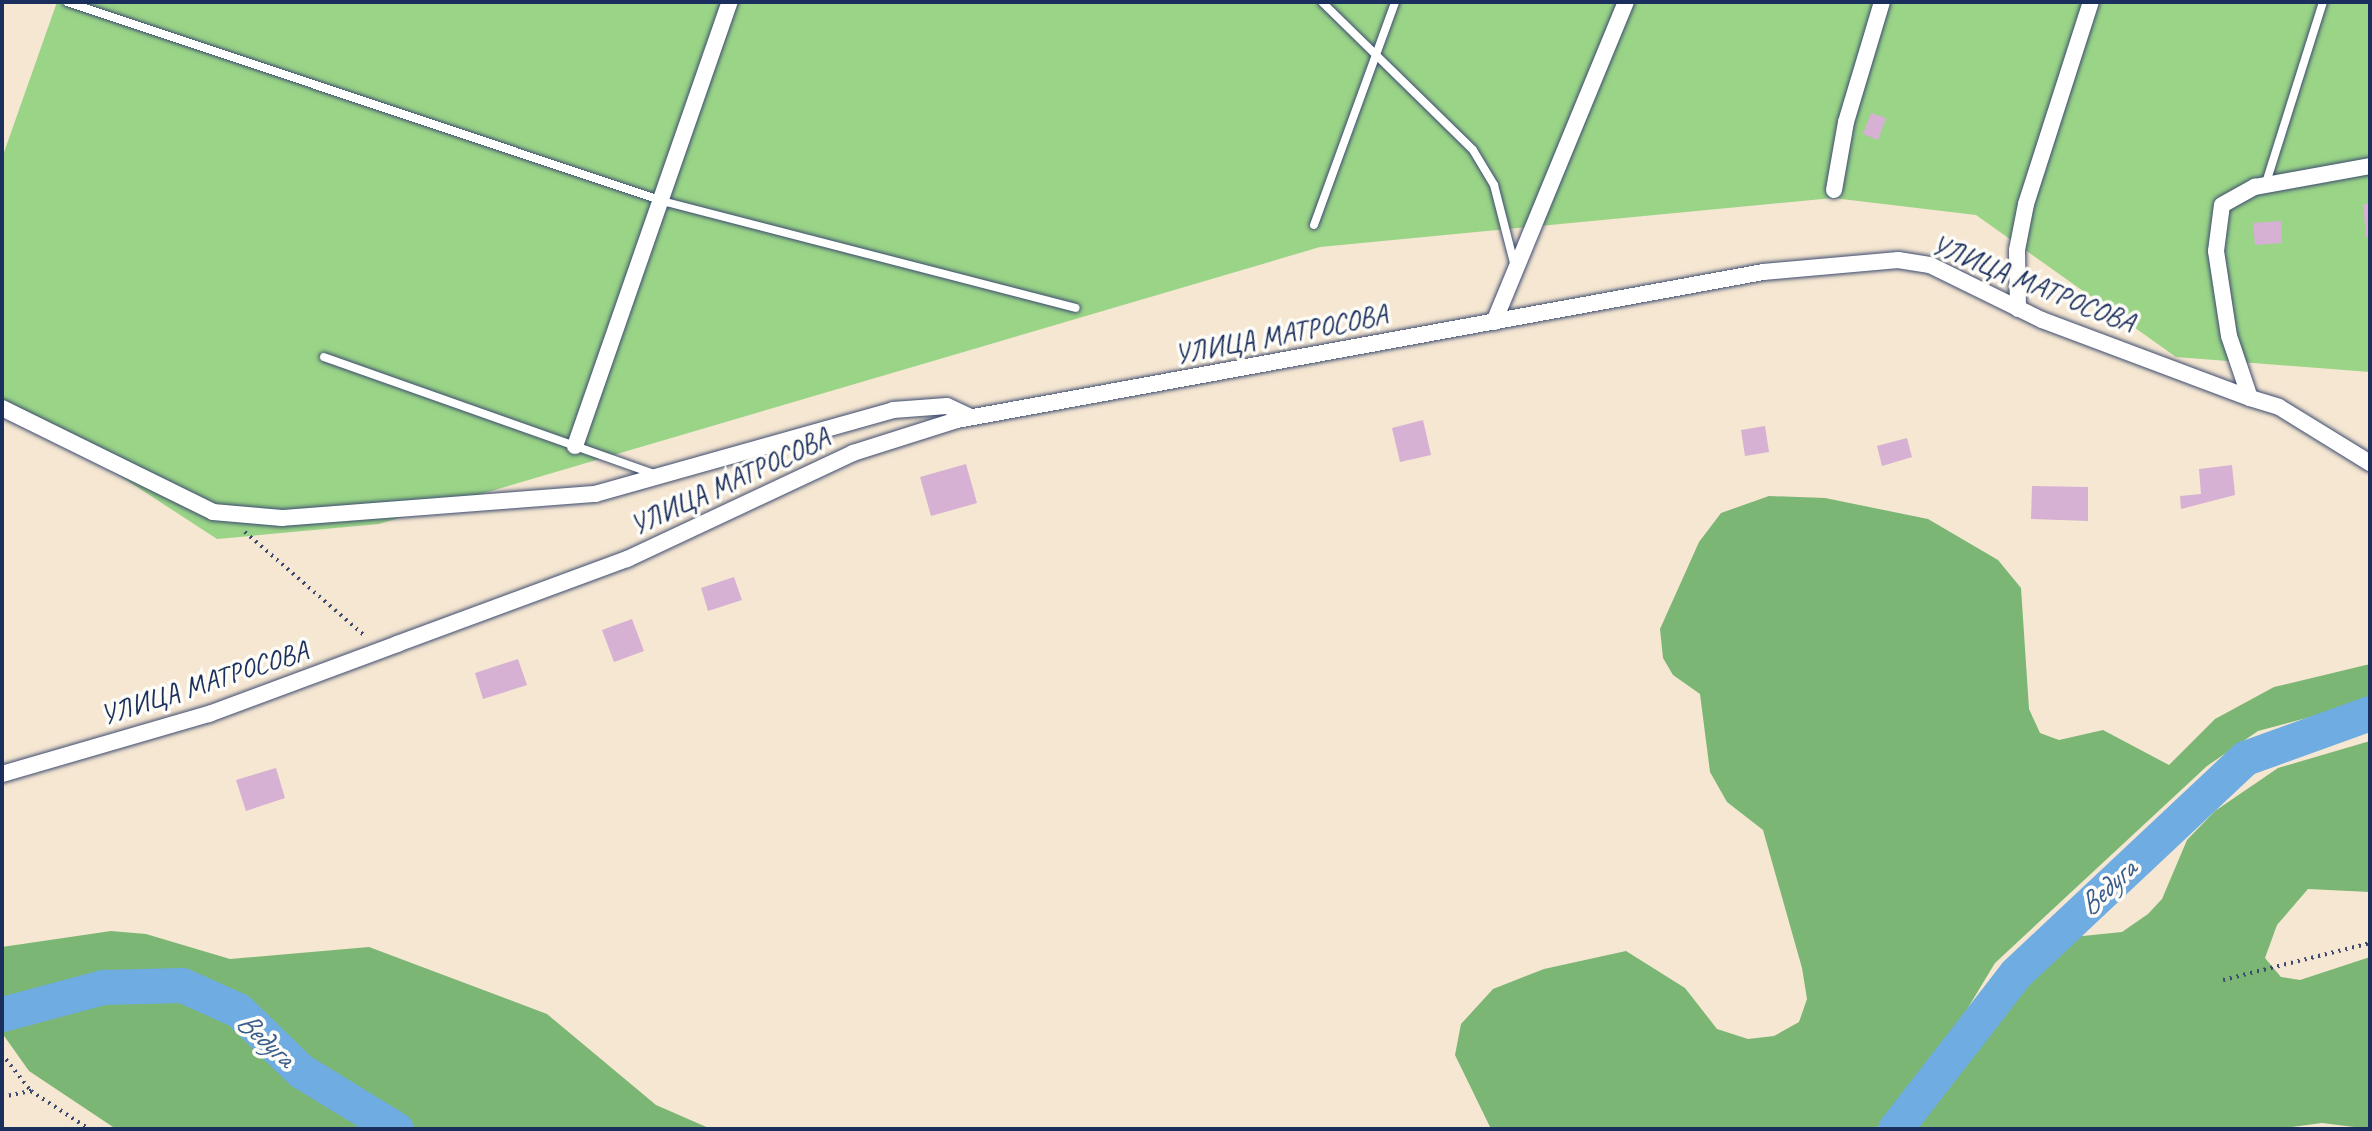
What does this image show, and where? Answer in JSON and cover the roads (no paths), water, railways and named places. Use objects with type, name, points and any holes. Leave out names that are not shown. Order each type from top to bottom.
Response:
[{"type":"street","points":[[575,446],[730,2]]},
{"type":"street","points":[[1494,322],[1626,2]]},
{"type":"street","points":[[1835,190],[1846,122],[1882,2]]},
{"type":"street","points":[[2018,309],[2017,250],[2026,204],[2091,2]]},
{"type":"street","points":[[2250,398],[2229,336],[2217,220],[2232,197],[2265,186],[2370,166]]},
{"type":"street","name":"УЛИЦА МАТРОСОВА","points":[[2,774],[209,714],[627,559],[853,453],[971,417],[1763,272],[1898,260],[1930,265],[2018,309],[2279,407],[2370,463]]},
{"type":"street","points":[[2,408],[226,516],[282,518],[595,494],[893,410],[947,406],[971,417]]},
{"type":"lane","points":[[67,2],[660,200],[1076,308]]},
{"type":"lane","points":[[1322,2],[1473,150],[1497,195],[1516,270]]},
{"type":"lane","points":[[1314,225],[1395,2]]},
{"type":"lane","points":[[2265,186],[2323,2]]},
{"type":"lane","points":[[324,357],[660,476]]},
{"type":"waterway","name":"Ведуга","points":[[1895,1129],[2016,973],[2245,758],[2370,713]]},
{"type":"waterway","name":"Ведуга","points":[[2,1014],[103,987],[182,985],[238,1010],[301,1071],[396,1129]]}]
